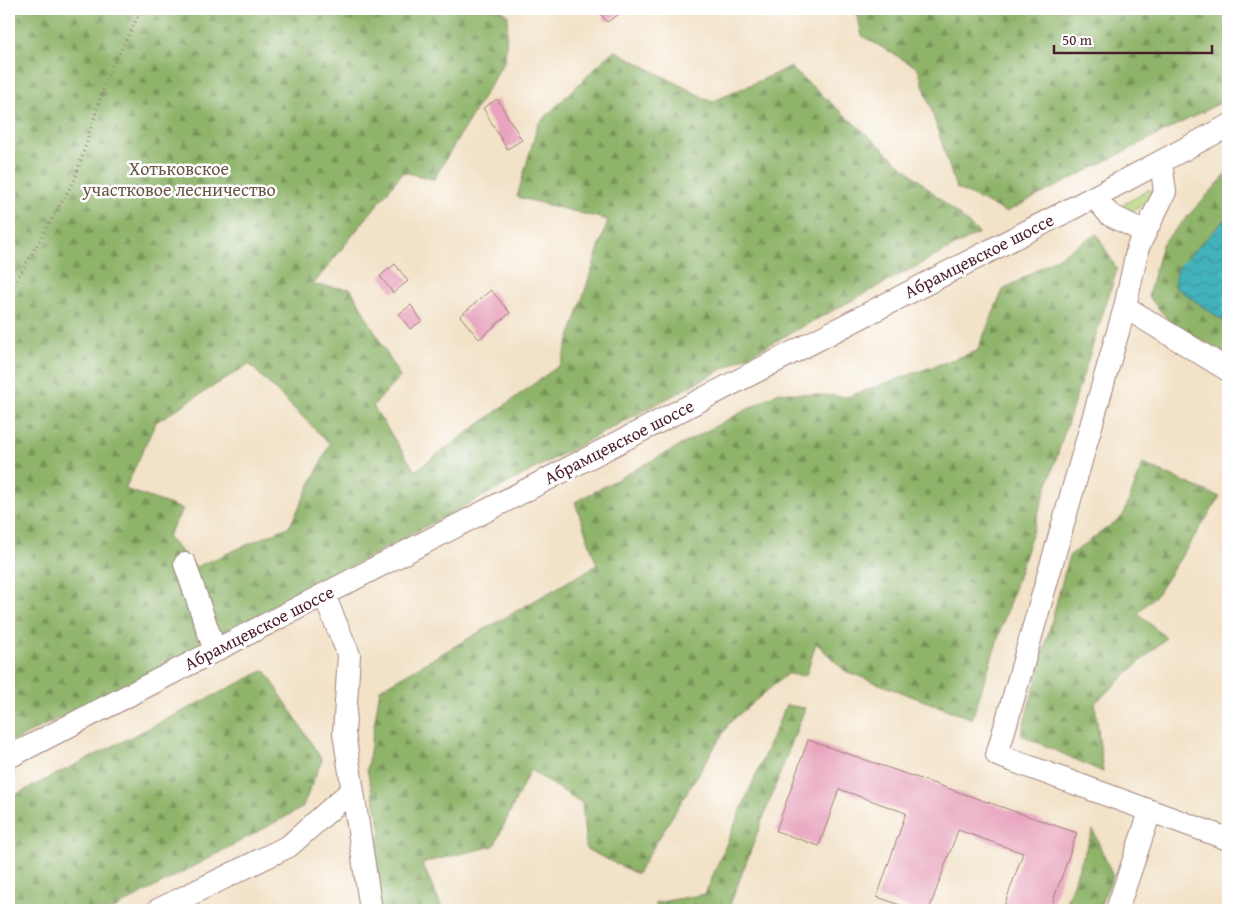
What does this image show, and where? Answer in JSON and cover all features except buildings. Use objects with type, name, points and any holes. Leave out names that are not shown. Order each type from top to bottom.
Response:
[{"type":"street","name":"Абрамцевское шоссе","points":[[9,757],[1228,126]]},
{"type":"street","points":[[1161,162],[1165,192],[1138,247],[1125,307],[997,755],[1228,839]]},
{"type":"street","points":[[1094,197],[1110,215],[1145,232]]},
{"type":"street","points":[[1125,307],[1228,370]]},
{"type":"street","points":[[185,564],[215,651]]},
{"type":"street","points":[[324,595],[349,655],[344,733],[371,910]]},
{"type":"street","points":[[158,910],[289,846],[352,790]]},
{"type":"street","points":[[1117,910],[1150,812]]},
{"type":"path","points":[[9,293],[75,179],[107,77],[142,9]]},
{"type":"green space","name":"Хотьковское участковое лесничество","points":[[9,9],[499,9],[508,15],[505,60],[434,179],[403,172],[313,285],[351,289],[400,377],[373,406],[415,471],[561,364],[608,220],[517,197],[538,124],[614,50],[712,102],[790,67],[979,233],[133,682],[9,743]],"holes":[[[249,364],[330,444],[290,526],[196,567],[167,537],[183,509],[125,489],[156,422]]]},
{"type":"green space","points":[[856,9],[1228,9],[1228,99],[1006,212],[956,188],[918,68],[862,36]]},
{"type":"green space","points":[[1228,170],[1228,217],[1177,268],[1174,286],[1228,324],[1228,355],[1171,323],[1148,296],[1162,244],[1224,177]]},
{"type":"green space","points":[[1150,189],[1155,197],[1126,215],[1121,206]]},
{"type":"green space","points":[[1097,234],[1117,270],[972,719],[845,671],[816,643],[806,676],[787,674],[730,722],[637,874],[586,849],[582,803],[530,770],[494,846],[422,863],[443,910],[363,910],[381,830],[367,770],[380,689],[597,565],[575,502],[779,392],[847,397],[977,351],[1003,290]]},
{"type":"green space","points":[[1143,464],[1220,497],[1157,594],[1138,613],[1166,638],[1095,703],[1103,772],[1021,735],[1069,556],[1123,516]]},
{"type":"green space","points":[[265,670],[322,760],[302,808],[112,910],[9,910],[9,798]]},
{"type":"green space","points":[[786,705],[805,708],[728,910],[657,910],[655,903],[705,894]]},
{"type":"green space","points":[[1093,830],[1113,877],[1098,910],[1063,910]]},
{"type":"water","points":[[1228,217],[1228,324],[1174,286],[1177,268]]}]
